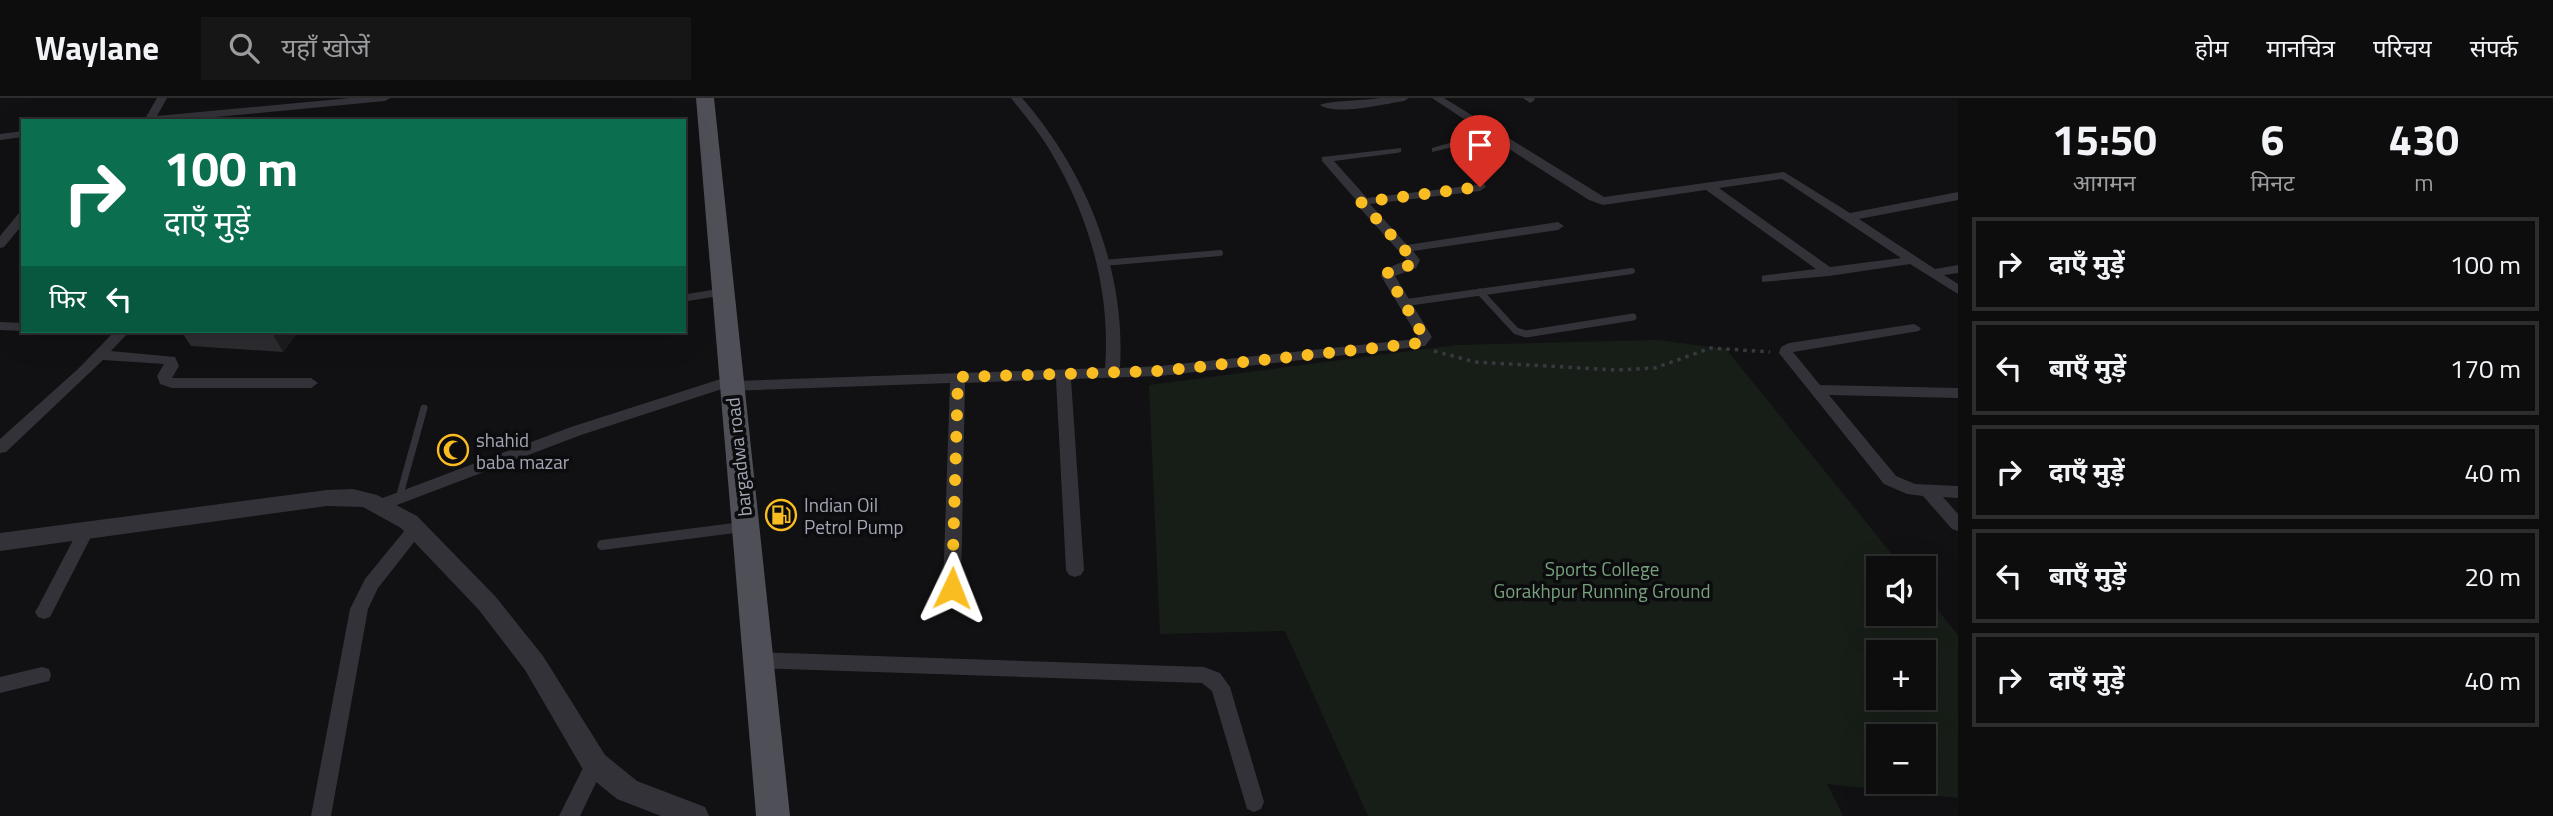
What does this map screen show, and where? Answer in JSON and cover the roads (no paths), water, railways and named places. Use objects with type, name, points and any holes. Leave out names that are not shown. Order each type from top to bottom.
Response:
[{"type":"main road","name":"bargadwa road","points":[[705,98],[773,816]]},
{"type":"street","points":[[150,119],[162,98]]},
{"type":"street","points":[[150,119],[283,102],[385,98]]},
{"type":"street","points":[[1016,98],[1061,154],[1103,262],[1116,341],[1112,372]]},
{"type":"street","points":[[1325,104],[1345,106],[1404,98]]},
{"type":"street","points":[[1437,98],[1598,199],[1609,201],[1784,175],[1958,290]]},
{"type":"street","points":[[273,119],[283,102]]},
{"type":"street","points":[[0,137],[21,134]]},
{"type":"street","points":[[1436,150],[1494,134]]},
{"type":"street","points":[[1364,201],[1326,159],[1397,150]]},
{"type":"street","points":[[1707,185],[1829,272]]},
{"type":"street","points":[[1364,201],[1480,187]]},
{"type":"street","points":[[1851,217],[1958,196]]},
{"type":"street","points":[[0,541],[327,498],[353,497],[388,502],[576,431],[731,383],[1174,370],[1420,343],[1424,337],[1388,272],[1414,263],[1361,204],[1364,201]]},
{"type":"street","points":[[0,244],[21,218]]},
{"type":"street","points":[[1403,249],[1558,226]]},
{"type":"street","points":[[1768,279],[1914,260]]},
{"type":"street","points":[[1933,273],[1958,268]]},
{"type":"street","points":[[0,326],[21,327]]},
{"type":"street","points":[[1914,328],[1789,348],[1786,353],[1889,480],[1903,488],[1929,492],[1958,492]]},
{"type":"street","points":[[0,448],[121,333]]},
{"type":"street","points":[[99,355],[170,360],[172,366],[164,376],[165,381],[172,383],[311,383]]},
{"type":"street","points":[[1063,373],[1075,570]]},
{"type":"street","points":[[952,588],[958,377]]},
{"type":"street","points":[[1818,390],[1958,393]]},
{"type":"street","points":[[1929,492],[1958,526]]},
{"type":"street","points":[[388,502],[487,603],[534,663],[595,764],[626,790],[695,816]]},
{"type":"street","points":[[321,816],[359,609],[371,584],[416,528]]},
{"type":"street","points":[[44,612],[87,529]]},
{"type":"street","points":[[758,660],[1204,675],[1213,679],[1220,687],[1254,802]]},
{"type":"street","points":[[0,685],[42,675]]},
{"type":"street","points":[[569,816],[595,764]]},
{"type":"lane","points":[[1103,262],[1220,253]]},
{"type":"lane","points":[[1403,303],[1633,271]]},
{"type":"lane","points":[[686,298],[722,292]]},
{"type":"lane","points":[[1479,292],[1516,331],[1526,334],[1633,317]]},
{"type":"lane","points":[[388,502],[424,408]]},
{"type":"lane","points":[[603,545],[745,527]]},
{"type":"place","name":"shahid baba mazar","points":[[453,450]]},
{"type":"place","name":"Indian Oil Petrol Pump","points":[[781,515]]},
{"type":"park label","name":"Sports College Gorakhpur Running Ground","points":[[1602,579]]}]
